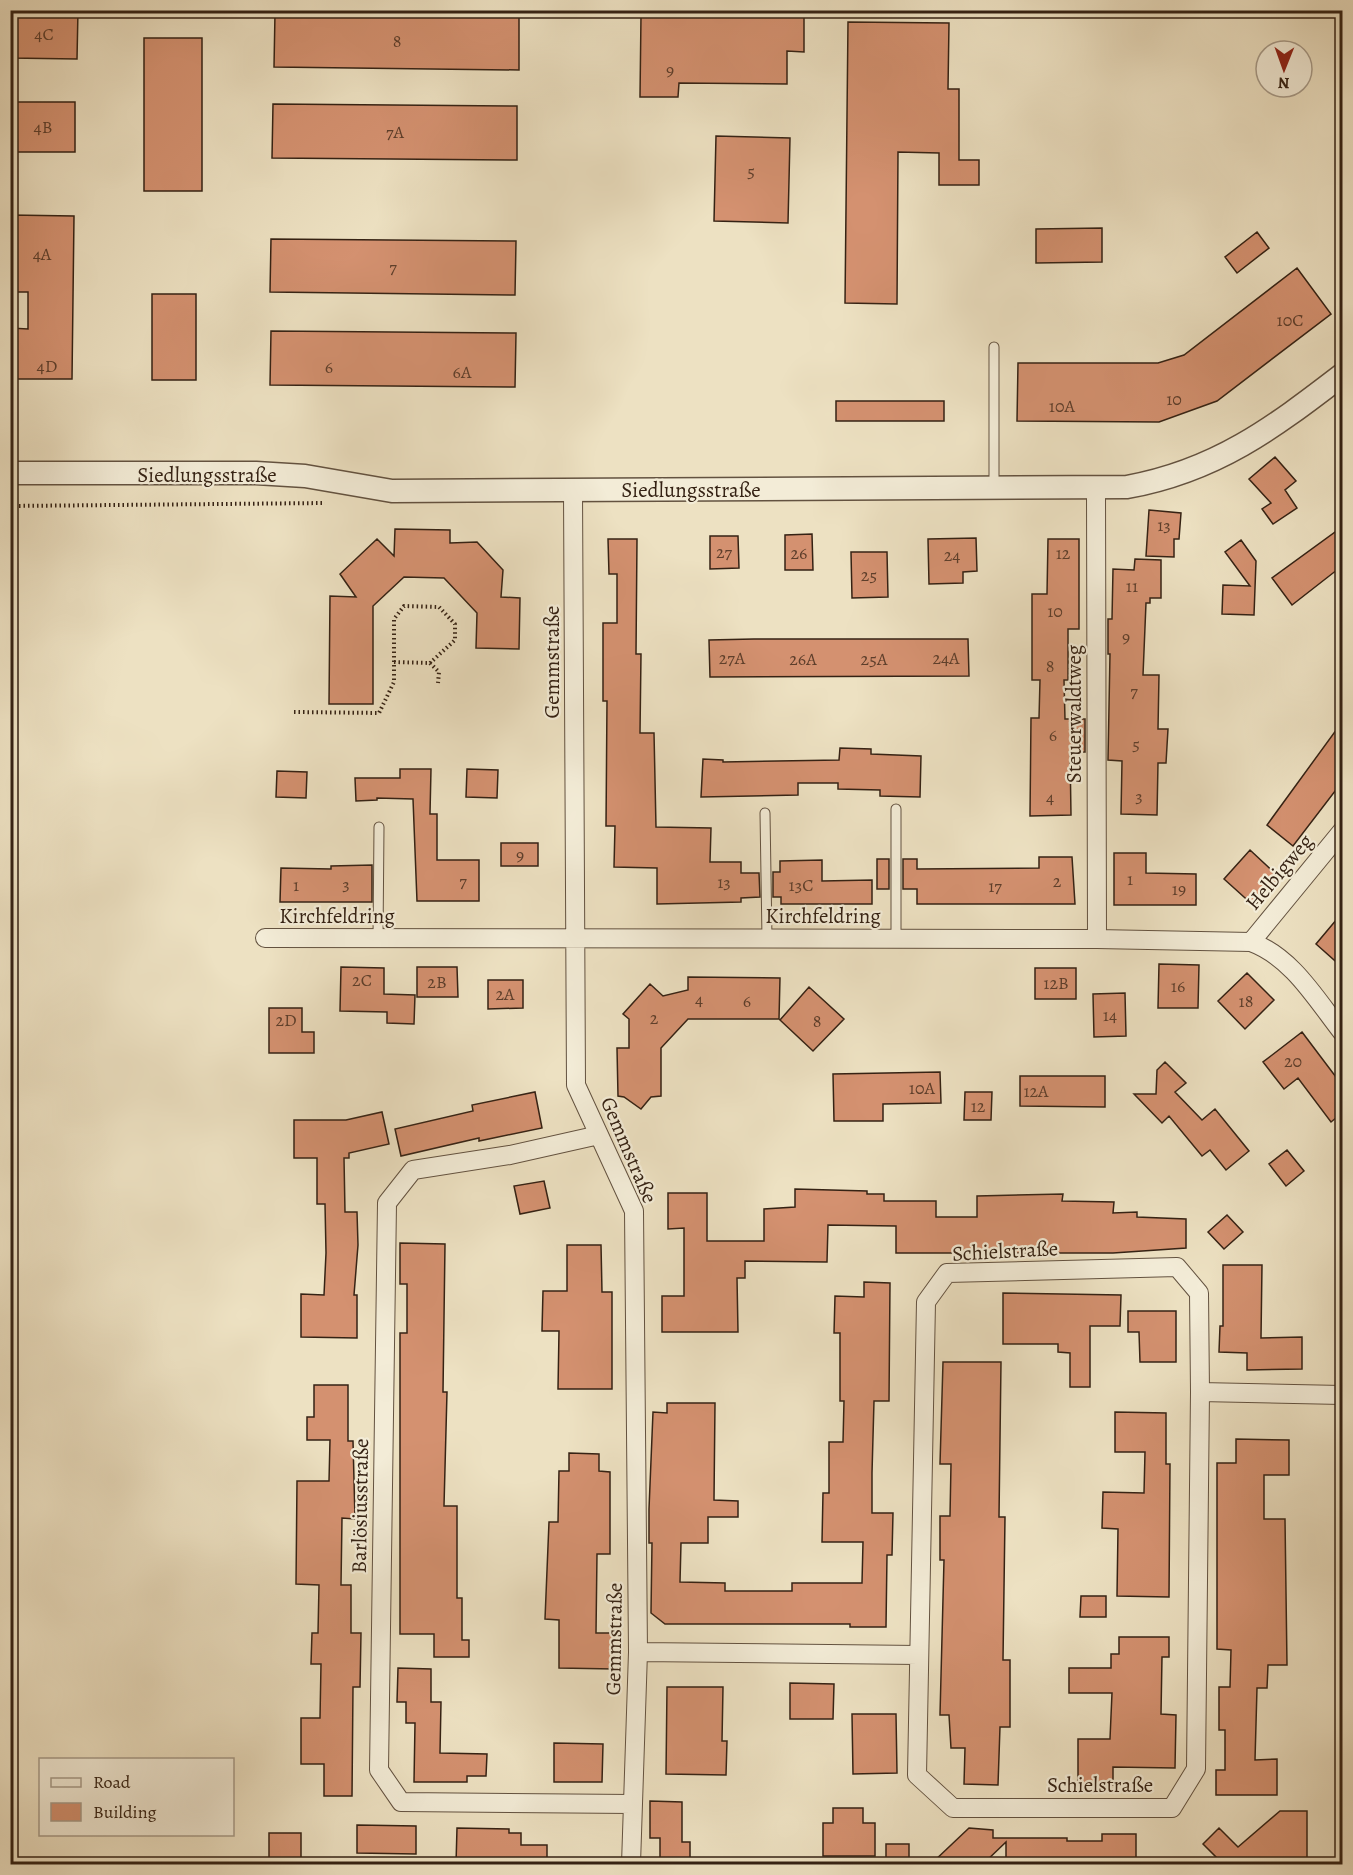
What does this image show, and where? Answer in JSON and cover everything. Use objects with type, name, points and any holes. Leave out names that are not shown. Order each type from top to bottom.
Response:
[{"type":"street","name":"Siedlungsstraße","points":[[10,473],[256,473],[305,476],[392,491],[1096,489],[1160,481],[1219,459],[1277,425],[1342,375]]},
{"type":"street","name":"Steuerwaldtweg","points":[[1096,489],[1097,939]]},
{"type":"street","name":"Gemmstraße","points":[[573,491],[576,1085],[634,1211],[638,1652],[631,1864]]},
{"type":"street","name":"Helbigweg","points":[[1251,942],[1342,831]]},
{"type":"street","name":"Kirchfeldring","points":[[265,938],[1097,939],[1251,942],[1270,949],[1285,961],[1342,1032]]},
{"type":"street","name":"Barlösiusstraße","points":[[599,1135],[510,1155],[413,1170],[387,1203],[379,1770],[401,1802],[632,1804]]},
{"type":"street","name":"Schielstraße","points":[[1177,1267],[1199,1293],[1200,1392],[1196,1769],[1172,1808],[953,1808],[917,1775],[926,1302],[947,1273],[1177,1267]]},
{"type":"street","points":[[1200,1392],[1342,1395]]},
{"type":"street","points":[[638,1652],[918,1655]]},
{"type":"lane","points":[[994,347],[994,489]]},
{"type":"lane","points":[[896,809],[896,939]]},
{"type":"lane","points":[[765,813],[767,939]]},
{"type":"lane","points":[[378,938],[379,827]]},
{"type":"path","points":[[10,506],[328,503]]},
{"type":"path","points":[[294,712],[379,713],[394,682],[394,620],[404,606],[439,607],[455,624],[455,640],[430,663]]},
{"type":"path","points":[[394,662],[430,663],[439,672],[438,683]]},
{"type":"building","points":[[10,10],[78,10],[77,59],[10,58]]},
{"type":"building","points":[[275,13],[519,16],[519,70],[274,67]]},
{"type":"building","points":[[641,16],[804,17],[804,52],[787,51],[787,84],[679,83],[678,97],[640,97]]},
{"type":"building","points":[[848,22],[949,23],[948,89],[959,89],[959,160],[979,160],[979,185],[939,185],[939,153],[898,152],[897,304],[845,303]]},
{"type":"building","points":[[144,38],[202,38],[202,191],[144,191]]},
{"type":"building","points":[[10,102],[75,102],[75,152],[10,152]]},
{"type":"building","points":[[273,104],[517,106],[517,160],[272,158]]},
{"type":"building","points":[[716,136],[790,138],[788,223],[714,221]]},
{"type":"building","points":[[10,215],[74,216],[72,379],[10,379],[10,328],[28,329],[28,292],[10,292]]},
{"type":"building","points":[[1102,228],[1102,262],[1036,263],[1036,229]]},
{"type":"building","points":[[1257,232],[1269,248],[1237,273],[1225,257]]},
{"type":"building","points":[[271,239],[516,241],[515,295],[270,292]]},
{"type":"building","points":[[1297,268],[1331,314],[1217,401],[1159,422],[1017,421],[1018,363],[1158,363],[1184,355]]},
{"type":"building","points":[[152,294],[196,294],[196,380],[152,380]]},
{"type":"building","points":[[271,331],[516,333],[515,387],[270,385]]},
{"type":"building","points":[[836,401],[944,401],[944,421],[836,421]]},
{"type":"building","points":[[1275,457],[1296,481],[1285,490],[1297,508],[1273,524],[1262,509],[1271,503],[1249,479]]},
{"type":"building","points":[[1149,510],[1181,513],[1179,539],[1174,539],[1174,557],[1146,556]]},
{"type":"building","points":[[1342,527],[1342,566],[1292,605],[1272,578]]},
{"type":"building","points":[[395,529],[450,530],[450,543],[477,542],[503,570],[501,597],[520,598],[519,649],[476,648],[477,613],[444,578],[404,577],[373,606],[373,704],[329,704],[330,596],[356,597],[340,574],[377,539],[394,556]]},
{"type":"building","points":[[812,534],[813,570],[785,570],[785,535]]},
{"type":"building","points":[[710,536],[738,536],[739,568],[710,569]]},
{"type":"building","points":[[976,538],[977,571],[963,572],[963,583],[929,584],[928,539]]},
{"type":"building","points":[[608,539],[637,539],[636,654],[641,654],[640,733],[654,733],[656,827],[711,828],[710,862],[741,862],[741,873],[759,873],[760,897],[741,898],[741,902],[657,904],[657,868],[614,867],[615,826],[606,826],[607,701],[603,701],[603,623],[617,623],[617,574],[609,574]]},
{"type":"building","points":[[1048,539],[1079,539],[1079,629],[1068,629],[1068,680],[1064,680],[1065,719],[1085,719],[1085,752],[1070,752],[1071,815],[1030,816],[1031,718],[1039,718],[1040,680],[1032,680],[1032,594],[1047,594]]},
{"type":"building","points":[[1241,540],[1256,561],[1254,615],[1222,614],[1223,585],[1250,586],[1225,552]]},
{"type":"building","points":[[851,552],[887,552],[888,597],[852,598]]},
{"type":"building","points":[[1135,559],[1161,560],[1161,598],[1150,598],[1150,603],[1146,603],[1143,675],[1159,675],[1158,729],[1168,729],[1166,763],[1158,763],[1157,815],[1121,814],[1122,761],[1108,760],[1110,654],[1108,654],[1108,619],[1112,619],[1113,569],[1134,570]]},
{"type":"building","points":[[968,639],[969,676],[710,677],[709,640]]},
{"type":"building","points":[[1342,722],[1342,782],[1293,846],[1267,825]]},
{"type":"building","points":[[840,748],[871,749],[871,754],[921,756],[920,797],[880,796],[880,790],[838,789],[838,783],[798,783],[798,795],[701,797],[703,759],[723,760],[723,762],[839,760]]},
{"type":"building","points":[[400,769],[431,769],[430,814],[437,814],[437,860],[479,860],[479,901],[417,901],[413,799],[377,798],[377,800],[356,801],[355,778],[400,778]]},
{"type":"building","points":[[467,769],[498,770],[497,798],[466,797]]},
{"type":"building","points":[[277,771],[307,772],[306,798],[276,797]]},
{"type":"building","points":[[501,843],[538,843],[538,866],[501,866]]},
{"type":"building","points":[[1250,850],[1280,878],[1254,906],[1224,879]]},
{"type":"building","points":[[1114,853],[1146,853],[1146,873],[1196,874],[1196,905],[1114,905]]},
{"type":"building","points":[[1039,857],[1072,857],[1075,904],[917,904],[917,889],[903,889],[903,859],[917,859],[917,869],[1039,868]]},
{"type":"building","points":[[877,859],[889,859],[889,889],[877,889]]},
{"type":"building","points":[[822,860],[822,881],[872,880],[872,904],[781,904],[781,897],[773,897],[773,872],[780,872],[780,861]]},
{"type":"building","points":[[372,865],[372,902],[280,902],[281,868],[331,869],[331,866]]},
{"type":"building","points":[[1342,913],[1342,967],[1316,944]]},
{"type":"building","points":[[1159,964],[1199,965],[1198,1008],[1158,1008]]},
{"type":"building","points":[[341,967],[384,968],[384,994],[415,995],[414,1024],[387,1023],[387,1012],[340,1011]]},
{"type":"building","points":[[417,967],[457,967],[458,997],[417,997]]},
{"type":"building","points":[[1035,968],[1076,968],[1076,999],[1035,999]]},
{"type":"building","points":[[1247,973],[1274,1000],[1245,1029],[1218,1001]]},
{"type":"building","points":[[688,977],[780,978],[779,1019],[688,1019],[661,1048],[661,1096],[651,1097],[641,1109],[624,1097],[618,1096],[617,1048],[629,1048],[629,1019],[623,1014],[650,984],[663,996],[688,990]]},
{"type":"building","points":[[488,980],[523,980],[523,1008],[488,1009]]},
{"type":"building","points":[[809,987],[844,1019],[813,1051],[780,1020]]},
{"type":"building","points":[[1125,993],[1126,1036],[1094,1037],[1093,994]]},
{"type":"building","points":[[269,1008],[302,1008],[302,1032],[314,1032],[314,1053],[269,1053]]},
{"type":"building","points":[[1302,1032],[1342,1085],[1342,1113],[1331,1122],[1298,1078],[1284,1089],[1263,1062]]},
{"type":"building","points":[[1165,1062],[1186,1083],[1175,1092],[1202,1120],[1215,1109],[1249,1151],[1226,1170],[1210,1150],[1202,1156],[1169,1116],[1162,1123],[1134,1094],[1156,1094],[1157,1070]]},
{"type":"building","points":[[940,1072],[941,1103],[883,1104],[883,1121],[834,1121],[833,1074]]},
{"type":"building","points":[[1020,1076],[1105,1076],[1105,1107],[1020,1106]]},
{"type":"building","points":[[535,1092],[542,1128],[479,1141],[479,1138],[401,1156],[395,1129],[473,1111],[472,1105]]},
{"type":"building","points":[[965,1092],[992,1092],[991,1120],[964,1120]]},
{"type":"building","points":[[382,1112],[389,1144],[349,1153],[349,1158],[344,1158],[345,1212],[357,1212],[358,1245],[354,1295],[357,1295],[357,1338],[301,1337],[301,1294],[324,1295],[325,1204],[317,1204],[317,1158],[294,1158],[294,1120],[346,1120]]},
{"type":"building","points":[[1287,1150],[1304,1171],[1286,1186],[1269,1164]]},
{"type":"building","points":[[544,1181],[550,1208],[520,1214],[514,1186]]},
{"type":"building","points":[[795,1189],[867,1191],[867,1194],[884,1194],[884,1201],[936,1201],[936,1217],[977,1217],[977,1196],[1063,1194],[1062,1201],[1114,1202],[1113,1213],[1137,1212],[1137,1217],[1186,1219],[1186,1248],[1113,1253],[896,1253],[896,1226],[828,1225],[827,1262],[745,1261],[745,1278],[737,1278],[738,1332],[662,1332],[662,1296],[684,1296],[684,1228],[668,1229],[668,1193],[707,1193],[707,1241],[764,1241],[764,1209],[795,1207]]},
{"type":"building","points":[[1227,1215],[1243,1232],[1224,1249],[1208,1232]]},
{"type":"building","points":[[400,1243],[445,1244],[443,1392],[447,1392],[444,1506],[457,1506],[457,1598],[462,1598],[462,1640],[469,1640],[469,1657],[434,1657],[434,1634],[400,1634],[400,1333],[407,1333],[407,1284],[400,1284]]},
{"type":"building","points":[[567,1245],[601,1245],[602,1292],[612,1292],[612,1389],[558,1389],[559,1331],[542,1331],[543,1291],[567,1291]]},
{"type":"building","points":[[1223,1265],[1262,1265],[1261,1338],[1302,1337],[1302,1369],[1247,1370],[1247,1353],[1219,1352],[1220,1326],[1223,1326]]},
{"type":"building","points":[[864,1282],[890,1283],[889,1401],[874,1401],[872,1473],[872,1513],[893,1513],[892,1555],[887,1555],[886,1627],[850,1627],[850,1624],[665,1624],[651,1613],[652,1543],[649,1543],[649,1509],[653,1412],[667,1413],[667,1403],[715,1403],[714,1500],[738,1501],[738,1517],[708,1517],[708,1543],[681,1543],[680,1582],[725,1583],[725,1591],[792,1591],[792,1583],[862,1583],[863,1542],[822,1542],[823,1493],[829,1493],[829,1442],[843,1442],[844,1401],[840,1401],[840,1333],[834,1333],[835,1296],[864,1297]]},
{"type":"building","points":[[1003,1293],[1121,1295],[1120,1326],[1090,1326],[1090,1387],[1070,1387],[1070,1353],[1058,1352],[1058,1344],[1003,1344]]},
{"type":"building","points":[[1128,1311],[1176,1311],[1176,1362],[1140,1362],[1139,1332],[1128,1332]]},
{"type":"building","points":[[943,1362],[1001,1362],[999,1517],[1005,1517],[1003,1660],[1010,1660],[1010,1727],[1000,1727],[998,1785],[964,1784],[965,1748],[951,1748],[949,1715],[940,1715],[944,1560],[940,1560],[940,1516],[950,1516],[951,1464],[940,1464]]},
{"type":"building","points":[[314,1385],[348,1385],[348,1441],[353,1441],[355,1519],[342,1518],[341,1585],[351,1585],[351,1633],[361,1633],[360,1687],[353,1687],[352,1796],[324,1796],[324,1764],[301,1764],[301,1718],[320,1718],[321,1664],[311,1664],[312,1633],[318,1633],[319,1585],[296,1584],[297,1481],[329,1481],[330,1440],[307,1440],[307,1417],[314,1417]]},
{"type":"building","points":[[1115,1412],[1166,1413],[1166,1464],[1170,1464],[1169,1597],[1117,1596],[1118,1529],[1102,1528],[1103,1492],[1144,1493],[1145,1452],[1115,1452]]},
{"type":"building","points":[[1236,1439],[1289,1440],[1289,1475],[1264,1475],[1264,1519],[1285,1519],[1287,1665],[1268,1665],[1267,1688],[1257,1688],[1255,1760],[1277,1759],[1277,1795],[1216,1795],[1216,1770],[1225,1770],[1225,1730],[1219,1730],[1219,1687],[1230,1687],[1231,1650],[1217,1649],[1217,1463],[1236,1463]]},
{"type":"building","points":[[569,1453],[599,1454],[599,1471],[610,1472],[610,1554],[597,1554],[596,1633],[614,1633],[614,1669],[559,1668],[559,1620],[545,1619],[549,1522],[558,1522],[559,1471],[569,1471]]},
{"type":"building","points":[[1081,1596],[1106,1596],[1106,1617],[1080,1617]]},
{"type":"building","points":[[1119,1637],[1169,1637],[1169,1657],[1162,1657],[1161,1714],[1176,1715],[1175,1768],[1113,1767],[1113,1785],[1078,1785],[1078,1739],[1110,1739],[1112,1693],[1069,1693],[1069,1668],[1111,1668],[1111,1654],[1119,1654]]},
{"type":"building","points":[[398,1668],[431,1669],[431,1702],[441,1702],[440,1753],[487,1754],[486,1776],[467,1776],[467,1782],[414,1782],[415,1723],[406,1723],[406,1702],[397,1702]]},
{"type":"building","points":[[790,1683],[834,1684],[833,1719],[790,1719]]},
{"type":"building","points":[[667,1687],[723,1687],[722,1741],[727,1741],[726,1775],[666,1774]]},
{"type":"building","points":[[852,1714],[896,1714],[897,1773],[853,1774]]},
{"type":"building","points":[[554,1743],[603,1744],[602,1782],[554,1782]]},
{"type":"building","points":[[650,1801],[682,1802],[682,1842],[690,1842],[690,1861],[660,1860],[660,1838],[650,1838]]},
{"type":"building","points":[[833,1808],[863,1808],[863,1823],[875,1823],[875,1856],[823,1856],[823,1823],[833,1823]]},
{"type":"building","points":[[1280,1811],[1307,1811],[1307,1864],[1218,1864],[1221,1862],[1203,1844],[1219,1828],[1238,1847]]},
{"type":"building","points":[[357,1825],[416,1826],[416,1854],[357,1853]]},
{"type":"building","points":[[457,1828],[509,1829],[509,1833],[521,1833],[521,1845],[547,1845],[547,1863],[456,1864]]},
{"type":"building","points":[[969,1828],[993,1830],[993,1838],[1067,1838],[1067,1841],[1102,1841],[1102,1834],[1136,1834],[1136,1864],[1006,1864],[1006,1842],[983,1864],[931,1864]]},
{"type":"building","points":[[269,1833],[301,1833],[301,1864],[269,1864]]},
{"type":"building","points":[[886,1844],[909,1844],[909,1864],[886,1864]]}]
